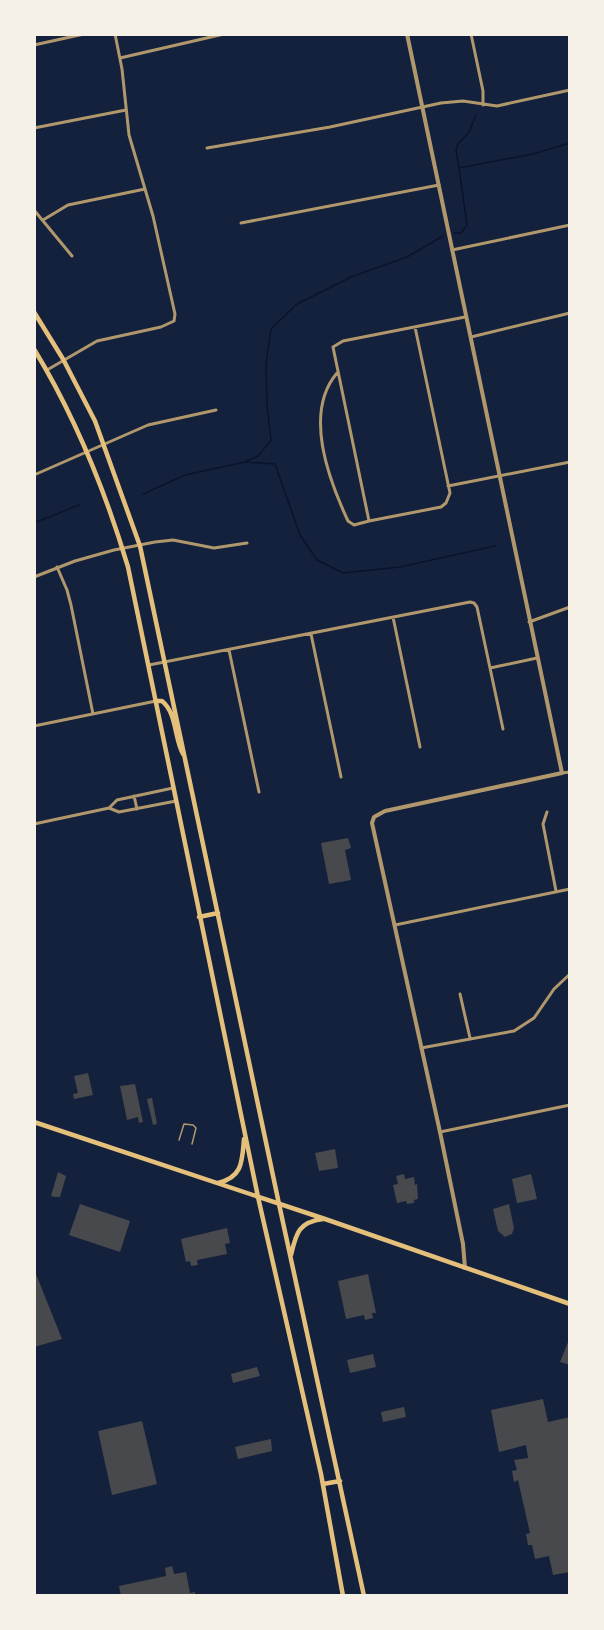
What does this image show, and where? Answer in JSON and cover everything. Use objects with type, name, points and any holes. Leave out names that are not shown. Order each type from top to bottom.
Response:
[{"type":"main road","points":[[34,312],[63,359],[94,421],[140,546],[364,1596]]},
{"type":"main road","points":[[34,349],[88,452],[104,491],[123,549],[258,1197],[323,1484],[343,1596]]},
{"type":"main road","points":[[156,701],[162,701],[170,711],[175,735],[186,759]]},
{"type":"main road","points":[[199,917],[218,913]]},
{"type":"main road","points":[[34,1122],[570,1304]]},
{"type":"main road","points":[[216,1184],[234,1176],[242,1166],[245,1133]]},
{"type":"main road","points":[[291,1258],[296,1234],[307,1222],[325,1219]]},
{"type":"main road","points":[[323,1484],[340,1481]]},
{"type":"street","points":[[34,45],[84,34]]},
{"type":"street","points":[[47,370],[97,341],[161,327],[174,321],[175,314],[145,189],[132,147],[116,34]]},
{"type":"street","points":[[120,58],[224,34]]},
{"type":"street","points":[[407,34],[562,773]]},
{"type":"street","points":[[471,34],[483,91],[483,105]]},
{"type":"street","points":[[207,148],[330,127],[454,101],[496,106],[570,90]]},
{"type":"street","points":[[34,128],[126,110]]},
{"type":"street","points":[[241,223],[439,185]]},
{"type":"street","points":[[43,220],[68,205],[145,189]]},
{"type":"street","points":[[34,210],[72,256]]},
{"type":"street","points":[[452,250],[570,225]]},
{"type":"street","points":[[470,338],[570,313]]},
{"type":"street","points":[[369,521],[333,346],[338,342],[465,317]]},
{"type":"street","points":[[337,374],[329,382],[319,419],[334,486],[348,521],[354,525],[441,507],[449,497],[448,486],[415,327]]},
{"type":"street","points":[[34,475],[148,425],[216,410]]},
{"type":"street","points":[[448,486],[570,462]]},
{"type":"street","points":[[34,577],[57,567],[123,549],[173,540],[214,548],[247,543]]},
{"type":"street","points":[[57,567],[71,605],[93,714]]},
{"type":"street","points":[[149,665],[466,602],[474,603],[477,607],[503,729]]},
{"type":"street","points":[[529,622],[570,607]]},
{"type":"street","points":[[393,617],[420,747]]},
{"type":"street","points":[[311,634],[341,777]]},
{"type":"street","points":[[229,650],[259,792]]},
{"type":"street","points":[[490,668],[537,658]]},
{"type":"street","points":[[34,726],[156,701]]},
{"type":"street","points":[[465,1268],[463,1244],[440,1132],[372,824],[378,813],[570,772]]},
{"type":"street","points":[[34,824],[109,808],[117,800],[173,788]]},
{"type":"street","points":[[134,796],[137,809]]},
{"type":"street","points":[[109,808],[119,812],[176,801]]},
{"type":"street","points":[[547,812],[543,824],[556,891]]},
{"type":"street","points":[[393,926],[570,889]]},
{"type":"street","points":[[421,1048],[514,1030],[534,1018],[554,989],[570,974]]},
{"type":"street","points":[[460,994],[470,1038]]},
{"type":"street","points":[[440,1132],[570,1106]]},
{"type":"lane","points":[[179,1140],[184,1124],[188,1123],[196,1128],[192,1144]]},
{"type":"building","points":[[348,838],[351,848],[345,850],[351,880],[329,884],[321,843]]},
{"type":"building","points":[[88,1073],[93,1095],[74,1099],[73,1094],[78,1093],[74,1076]]},
{"type":"building","points":[[135,1084],[143,1122],[139,1123],[138,1117],[127,1120],[120,1086]]},
{"type":"building","points":[[152,1098],[157,1124],[153,1125],[147,1099]]},
{"type":"building","points":[[335,1149],[338,1168],[319,1171],[315,1153]]},
{"type":"building","points":[[58,1172],[66,1176],[60,1197],[55,1197],[51,1196]]},
{"type":"building","points":[[404,1174],[405,1179],[414,1177],[415,1185],[417,1184],[418,1199],[414,1200],[414,1203],[407,1204],[406,1201],[397,1203],[393,1185],[398,1184],[396,1176]]},
{"type":"building","points":[[531,1174],[537,1199],[517,1203],[512,1179]]},
{"type":"building","points":[[80,1204],[130,1221],[120,1252],[69,1235]]},
{"type":"building","points":[[509,1204],[514,1228],[512,1234],[505,1237],[498,1231],[493,1209]]},
{"type":"building","points":[[227,1228],[230,1243],[225,1244],[227,1254],[197,1260],[198,1265],[191,1266],[190,1261],[186,1262],[181,1239]]},
{"type":"building","points":[[34,1269],[62,1339],[34,1347]]},
{"type":"building","points":[[368,1274],[376,1313],[372,1313],[373,1318],[365,1320],[364,1315],[346,1319],[338,1281]]},
{"type":"building","points":[[570,1337],[570,1365],[560,1362]]},
{"type":"building","points":[[373,1354],[376,1367],[350,1373],[347,1360]]},
{"type":"building","points":[[257,1367],[260,1376],[233,1383],[231,1374]]},
{"type":"building","points":[[543,1399],[548,1422],[570,1417],[570,1572],[553,1575],[549,1556],[535,1559],[532,1545],[528,1545],[526,1534],[530,1533],[518,1480],[514,1482],[512,1471],[517,1470],[514,1460],[528,1458],[526,1445],[499,1452],[491,1410]]},
{"type":"building","points":[[404,1407],[406,1417],[383,1422],[381,1412]]},
{"type":"building","points":[[142,1421],[157,1484],[112,1495],[98,1431]]},
{"type":"building","points":[[271,1439],[272,1451],[238,1459],[235,1447]]},
{"type":"building","points":[[172,1566],[174,1574],[186,1572],[190,1593],[195,1592],[195,1596],[121,1596],[119,1586],[166,1576],[165,1568]]},
{"type":"waterway","points":[[459,168],[456,151],[458,144],[469,132],[476,115]]},
{"type":"waterway","points":[[454,233],[461,233],[467,225],[459,168],[533,154],[570,143]]},
{"type":"waterway","points":[[245,462],[258,456],[271,440],[266,364],[271,329],[297,304],[351,277],[407,257],[443,236]]},
{"type":"waterway","points":[[143,494],[185,475],[245,462],[275,464],[300,535],[317,560],[343,573],[400,567],[495,546]]},
{"type":"waterway","points":[[34,523],[79,505]]}]
